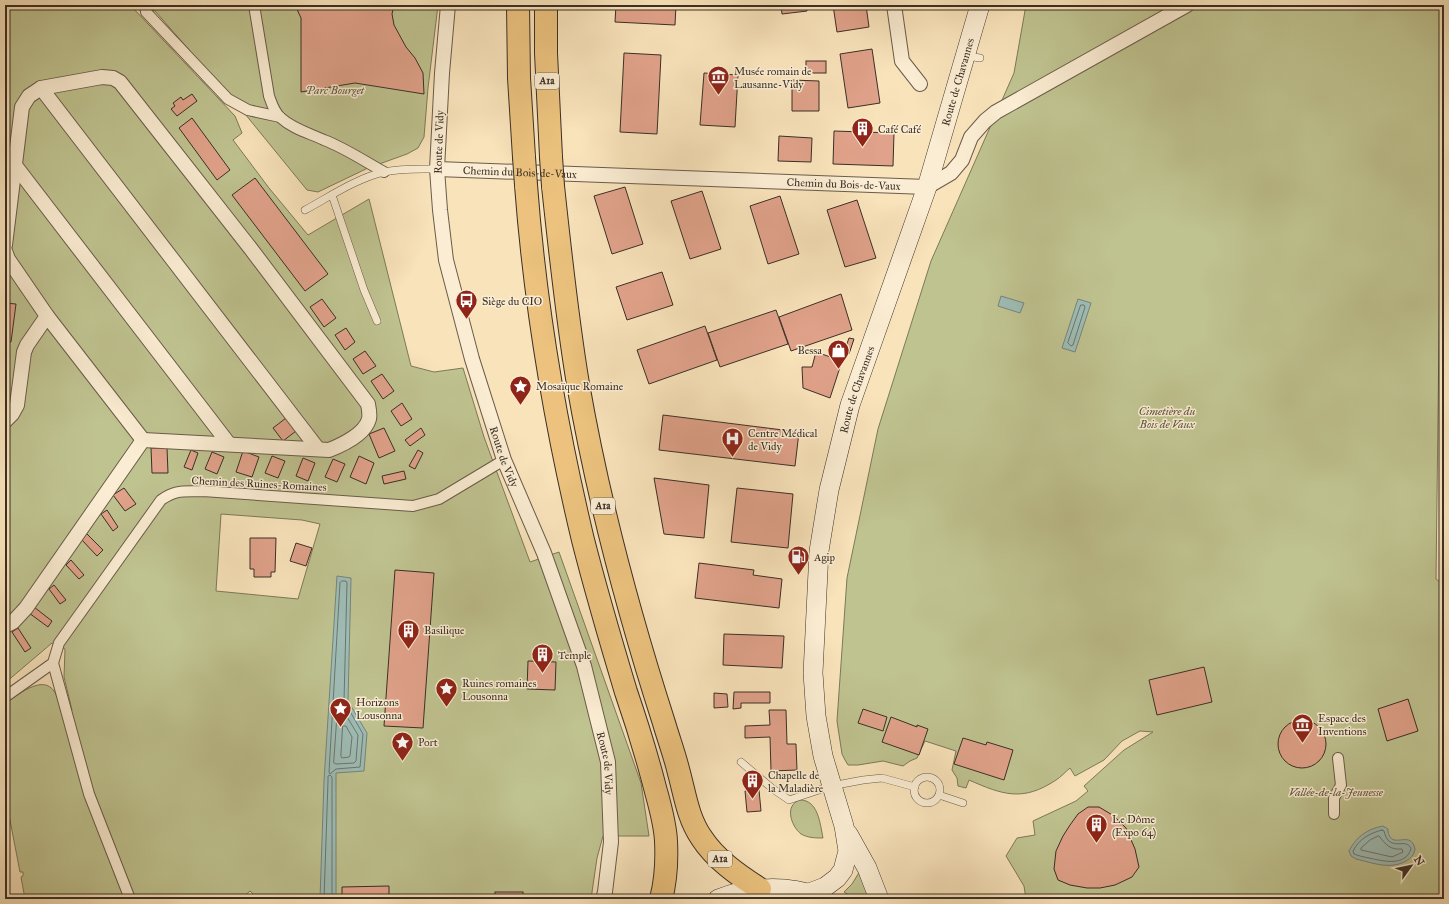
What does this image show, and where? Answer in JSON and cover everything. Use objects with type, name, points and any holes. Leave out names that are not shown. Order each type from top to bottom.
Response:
[{"type":"highway","name":"A1a","points":[[518,5],[519,78],[531,251],[551,389],[572,492],[594,584],[650,770],[664,823],[666,840],[666,866],[661,899]]},
{"type":"highway","name":"A1a","points":[[546,5],[546,53],[553,186],[568,318],[580,391],[600,493],[629,607],[679,772],[687,807],[695,827],[708,847],[726,865],[760,889]]},
{"type":"main road","name":"Route de Chavannes","points":[[817,896],[825,887],[832,883],[843,870],[848,851],[844,826],[823,756],[816,716],[813,673],[819,551],[829,490],[850,405],[973,57],[980,13]]},
{"type":"main road","name":"Route de Chavannes","points":[[844,826],[867,868],[879,899]]},
{"type":"main road","points":[[718,899],[731,894],[760,889],[782,889],[817,896]]},
{"type":"street","points":[[145,5],[146,12],[228,99],[248,110],[280,117]]},
{"type":"street","points":[[254,5],[269,96],[273,108],[280,117],[292,126],[309,135],[324,140],[384,172]]},
{"type":"street","name":"Route de Vidy","points":[[448,5],[442,73],[437,169],[446,260],[472,359],[504,460],[544,553],[584,666],[608,762],[611,842],[603,899]]},
{"type":"street","points":[[894,5],[902,61],[920,84]]},
{"type":"street","points":[[927,187],[951,173],[962,160],[971,137],[985,121],[996,112],[1187,5]]},
{"type":"street","points":[[5,245],[22,106],[29,96],[41,88],[102,77],[113,78],[120,82],[252,249],[368,404],[370,412],[368,421],[352,438],[341,446],[329,450],[143,440],[47,316],[8,260],[5,251]]},
{"type":"street","points":[[41,88],[318,449]]},
{"type":"street","points":[[14,164],[230,444]]},
{"type":"street","name":"Chemin du Bois-de-Vaux","points":[[437,169],[927,187]]},
{"type":"street","points":[[5,421],[12,414],[17,405],[24,352],[27,345],[47,316]]},
{"type":"street","points":[[5,626],[13,622],[26,608],[143,440]]},
{"type":"street","name":"Chemin des Ruines-Romaines","points":[[53,663],[59,643],[161,500],[168,495],[176,492],[203,491],[414,506],[439,499],[504,460]]},
{"type":"street","points":[[5,697],[53,663],[89,794],[130,899]]},
{"type":"street","points":[[1334,814],[1334,798],[1341,785],[1338,758]]},
{"type":"lane","points":[[305,210],[366,178],[384,172],[402,169],[437,169]]},
{"type":"lane","points":[[332,195],[364,290],[377,321]]},
{"type":"lane","points":[[741,762],[773,790],[789,800],[831,786],[862,780],[882,778],[915,787]]},
{"type":"lane","points":[[927,777],[931,778],[938,783],[940,791],[939,795],[930,802],[923,802],[917,798],[915,787],[919,780],[927,777]]},
{"type":"lane","points":[[939,795],[963,803]]},
{"type":"green space","name":"Parc Bourget","points":[[5,5],[438,5],[424,137],[418,148],[407,154],[368,168],[318,192],[307,190],[241,109],[155,11],[132,7],[235,116],[242,133],[233,140],[269,188],[308,235],[369,199],[411,366],[434,372],[463,368],[484,437],[530,562],[559,552],[641,783],[649,836],[603,836],[597,858],[591,899],[258,899],[250,891],[241,899],[25,899],[21,877],[23,876],[23,872],[20,872],[9,815],[5,815],[5,703],[33,686],[47,685],[53,689],[61,712],[72,710],[64,677],[65,649],[52,643],[5,683]],"holes":[[[221,514],[302,520],[320,524],[298,599],[216,591]]]},
{"type":"green space","name":"Cimetière du Bois de Vaux","points":[[1026,5],[1443,5],[1436,579],[1444,585],[1444,899],[1026,899],[1024,886],[1006,856],[1017,838],[1035,835],[1033,821],[1076,801],[1088,791],[1084,786],[1124,750],[1153,732],[1140,731],[1122,741],[1104,760],[1075,776],[1070,768],[1058,779],[1044,787],[1023,794],[1003,792],[969,780],[966,788],[958,786],[957,778],[952,770],[956,751],[925,741],[917,758],[903,766],[883,761],[848,765],[842,754],[837,721],[847,578],[878,429],[931,261],[1014,73]]},
{"type":"green space","points":[[800,800],[806,801],[814,808],[819,819],[823,838],[812,838],[801,834],[794,826],[791,816],[792,806]]},
{"type":"green space","points":[[860,871],[870,899],[855,899],[844,892],[852,884]]},
{"type":"water","points":[[1001,296],[1024,303],[1020,313],[998,306]]},
{"type":"water","points":[[1078,299],[1091,303],[1075,352],[1062,348]]},
{"type":"water","points":[[337,576],[351,578],[348,701],[367,733],[364,771],[336,773],[336,899],[320,899],[324,781]]},
{"type":"water","points":[[1383,826],[1388,829],[1391,839],[1406,840],[1413,843],[1415,849],[1411,857],[1400,864],[1381,865],[1356,859],[1351,856],[1349,851],[1363,834],[1372,829]]},
{"type":"building","points":[[295,5],[394,5],[392,14],[394,25],[423,73],[424,94],[355,83],[301,92],[301,18]]},
{"type":"building","points":[[616,5],[676,5],[675,25],[615,22]]},
{"type":"building","points":[[781,5],[806,5],[807,11],[782,14]]},
{"type":"building","points":[[833,5],[866,5],[869,27],[837,32]]},
{"type":"building","points":[[917,5],[935,5],[918,8]]},
{"type":"building","points":[[872,49],[880,103],[848,108],[840,54]]},
{"type":"building","points":[[624,53],[661,55],[657,134],[620,132]]},
{"type":"building","points":[[806,61],[826,61],[826,73],[806,73]]},
{"type":"building","points":[[704,73],[738,75],[735,127],[700,125]]},
{"type":"building","points":[[792,80],[819,81],[819,111],[792,111]]},
{"type":"building","points":[[192,94],[197,101],[177,116],[171,109],[175,106],[173,103],[181,97],[183,100]]},
{"type":"building","points":[[192,118],[230,170],[217,180],[179,128]]},
{"type":"building","name":"Café Café","points":[[834,131],[894,133],[893,166],[833,164]]},
{"type":"building","points":[[779,136],[812,138],[811,162],[778,161]]},
{"type":"building","points":[[255,178],[328,274],[305,291],[232,195]]},
{"type":"building","points":[[625,187],[643,244],[612,254],[594,196]]},
{"type":"building","points":[[702,191],[721,249],[690,259],[671,201]]},
{"type":"building","points":[[780,196],[799,254],[768,264],[750,206]]},
{"type":"building","points":[[857,200],[876,258],[845,267],[827,210]]},
{"type":"building","points":[[5,264],[9,265],[5,298]]},
{"type":"building","points":[[662,272],[673,305],[627,320],[616,287]]},
{"type":"building","points":[[841,294],[852,330],[791,351],[779,317]]},
{"type":"building","points":[[322,299],[336,318],[324,327],[310,307]]},
{"type":"building","points":[[5,303],[16,304],[11,342],[5,341]]},
{"type":"building","points":[[776,310],[788,344],[720,367],[708,333]]},
{"type":"building","points":[[705,326],[717,360],[649,384],[637,350]]},
{"type":"building","points":[[346,328],[355,342],[345,350],[335,335]]},
{"type":"building","points":[[849,338],[854,339],[849,354],[844,352]]},
{"type":"building","points":[[365,351],[376,366],[363,374],[353,359]]},
{"type":"building","points":[[816,352],[842,361],[830,398],[803,388],[802,367],[812,367]]},
{"type":"building","points":[[382,374],[394,391],[383,399],[371,381]]},
{"type":"building","points":[[402,403],[412,419],[401,426],[391,411]]},
{"type":"building","points":[[663,415],[799,432],[795,466],[659,450]]},
{"type":"building","points":[[286,418],[296,431],[283,441],[273,428]]},
{"type":"building","points":[[384,428],[395,451],[379,458],[369,434]]},
{"type":"building","points":[[421,428],[425,435],[410,446],[405,440]]},
{"type":"building","points":[[151,448],[167,448],[168,473],[152,473]]},
{"type":"building","points":[[191,450],[198,453],[192,470],[184,467]]},
{"type":"building","points":[[418,450],[423,453],[415,469],[409,466]]},
{"type":"building","points":[[243,451],[259,457],[252,477],[236,472]]},
{"type":"building","points":[[212,452],[224,457],[217,474],[205,469]]},
{"type":"building","points":[[272,456],[285,461],[278,478],[265,473]]},
{"type":"building","points":[[359,456],[374,463],[366,484],[350,477]]},
{"type":"building","points":[[303,458],[315,463],[308,481],[296,476]]},
{"type":"building","points":[[333,459],[345,464],[337,482],[325,477]]},
{"type":"building","points":[[404,471],[406,479],[384,484],[382,476]]},
{"type":"building","points":[[654,478],[709,485],[704,538],[664,534]]},
{"type":"building","points":[[124,488],[136,504],[125,511],[113,495]]},
{"type":"building","points":[[737,488],[793,494],[788,548],[731,542]]},
{"type":"building","points":[[107,510],[118,527],[113,531],[101,514]]},
{"type":"building","points":[[86,533],[103,550],[97,556],[81,539]]},
{"type":"building","points":[[250,538],[276,538],[275,572],[271,572],[271,577],[254,577],[254,569],[250,569]]},
{"type":"building","points":[[296,543],[312,548],[306,566],[290,561]]},
{"type":"building","points":[[71,560],[84,575],[79,579],[66,565]]},
{"type":"building","points":[[699,563],[754,570],[753,575],[782,579],[779,608],[695,598]]},
{"type":"building","name":"Basilique","points":[[395,570],[434,573],[423,728],[384,726]]},
{"type":"building","points":[[54,585],[66,600],[60,604],[49,589]]},
{"type":"building","points":[[34,607],[52,621],[48,627],[29,613]]},
{"type":"building","points":[[18,628],[31,648],[25,652],[12,632]]},
{"type":"building","points":[[724,634],[784,636],[782,668],[723,665]]},
{"type":"building","name":"Temple","points":[[528,661],[556,662],[555,690],[527,689]]},
{"type":"building","points":[[1204,667],[1212,702],[1157,715],[1149,680]]},
{"type":"building","points":[[734,692],[770,692],[770,703],[741,703],[741,708],[733,709]]},
{"type":"building","points":[[714,693],[727,694],[728,707],[714,708]]},
{"type":"building","points":[[1408,699],[1418,731],[1387,741],[1378,709]]},
{"type":"building","points":[[863,709],[887,717],[883,731],[858,723]]},
{"type":"building","points":[[769,710],[786,710],[787,744],[796,744],[797,770],[771,771],[770,737],[745,738],[745,726],[770,725]]},
{"type":"building","points":[[891,717],[917,727],[917,725],[928,729],[919,755],[882,742]]},
{"type":"building","name":"Espace des Inventions","points":[[1297,720],[1307,720],[1319,727],[1326,739],[1326,749],[1319,761],[1307,768],[1297,768],[1289,764],[1282,757],[1278,749],[1278,739],[1282,731],[1289,724]]},
{"type":"building","points":[[963,738],[986,745],[987,742],[1013,750],[1004,780],[954,764]]},
{"type":"building","name":"Chapelle de la Maladière","points":[[759,790],[761,811],[747,812],[745,791]]},
{"type":"building","name":"Le Dôme (Expo 64)","points":[[1088,807],[1099,807],[1114,816],[1126,828],[1135,849],[1139,867],[1132,877],[1115,885],[1100,888],[1087,888],[1070,885],[1058,880],[1054,869],[1056,851],[1063,836],[1078,814]]},
{"type":"building","points":[[389,886],[389,899],[342,899],[342,887]]},
{"type":"building","points":[[495,892],[523,892],[523,899],[495,899]]},
{"type":"place","name":"Musée romain de Lausanne-Vidy","points":[[718,96]]},
{"type":"place","name":"Café Café","points":[[863,148]]},
{"type":"place","name":"Siège du CIO","points":[[467,320]]},
{"type":"place","name":"Bessa","points":[[838,370]]},
{"type":"place","name":"Mosaïque Romaine","points":[[520,406]]},
{"type":"place","name":"Centre Médical de Vidy","points":[[732,458]]},
{"type":"place","name":"Agip","points":[[798,576]]},
{"type":"place","name":"Basilique","points":[[409,650]]},
{"type":"place","name":"Temple","points":[[542,674]]},
{"type":"place","name":"Ruines romaines Lousonna","points":[[447,708]]},
{"type":"place","name":"Horizons Lousonna","points":[[341,728]]},
{"type":"place","name":"Espace des Inventions","points":[[1302,744]]},
{"type":"place","name":"Port","points":[[403,762]]},
{"type":"place","name":"Chapelle de la Maladière","points":[[753,800]]},
{"type":"place","name":"Le Dôme (Expo 64)","points":[[1096,844]]},
{"type":"park label","name":"Vallée-de-la-Jeunesse","points":[[1336,792]]}]
